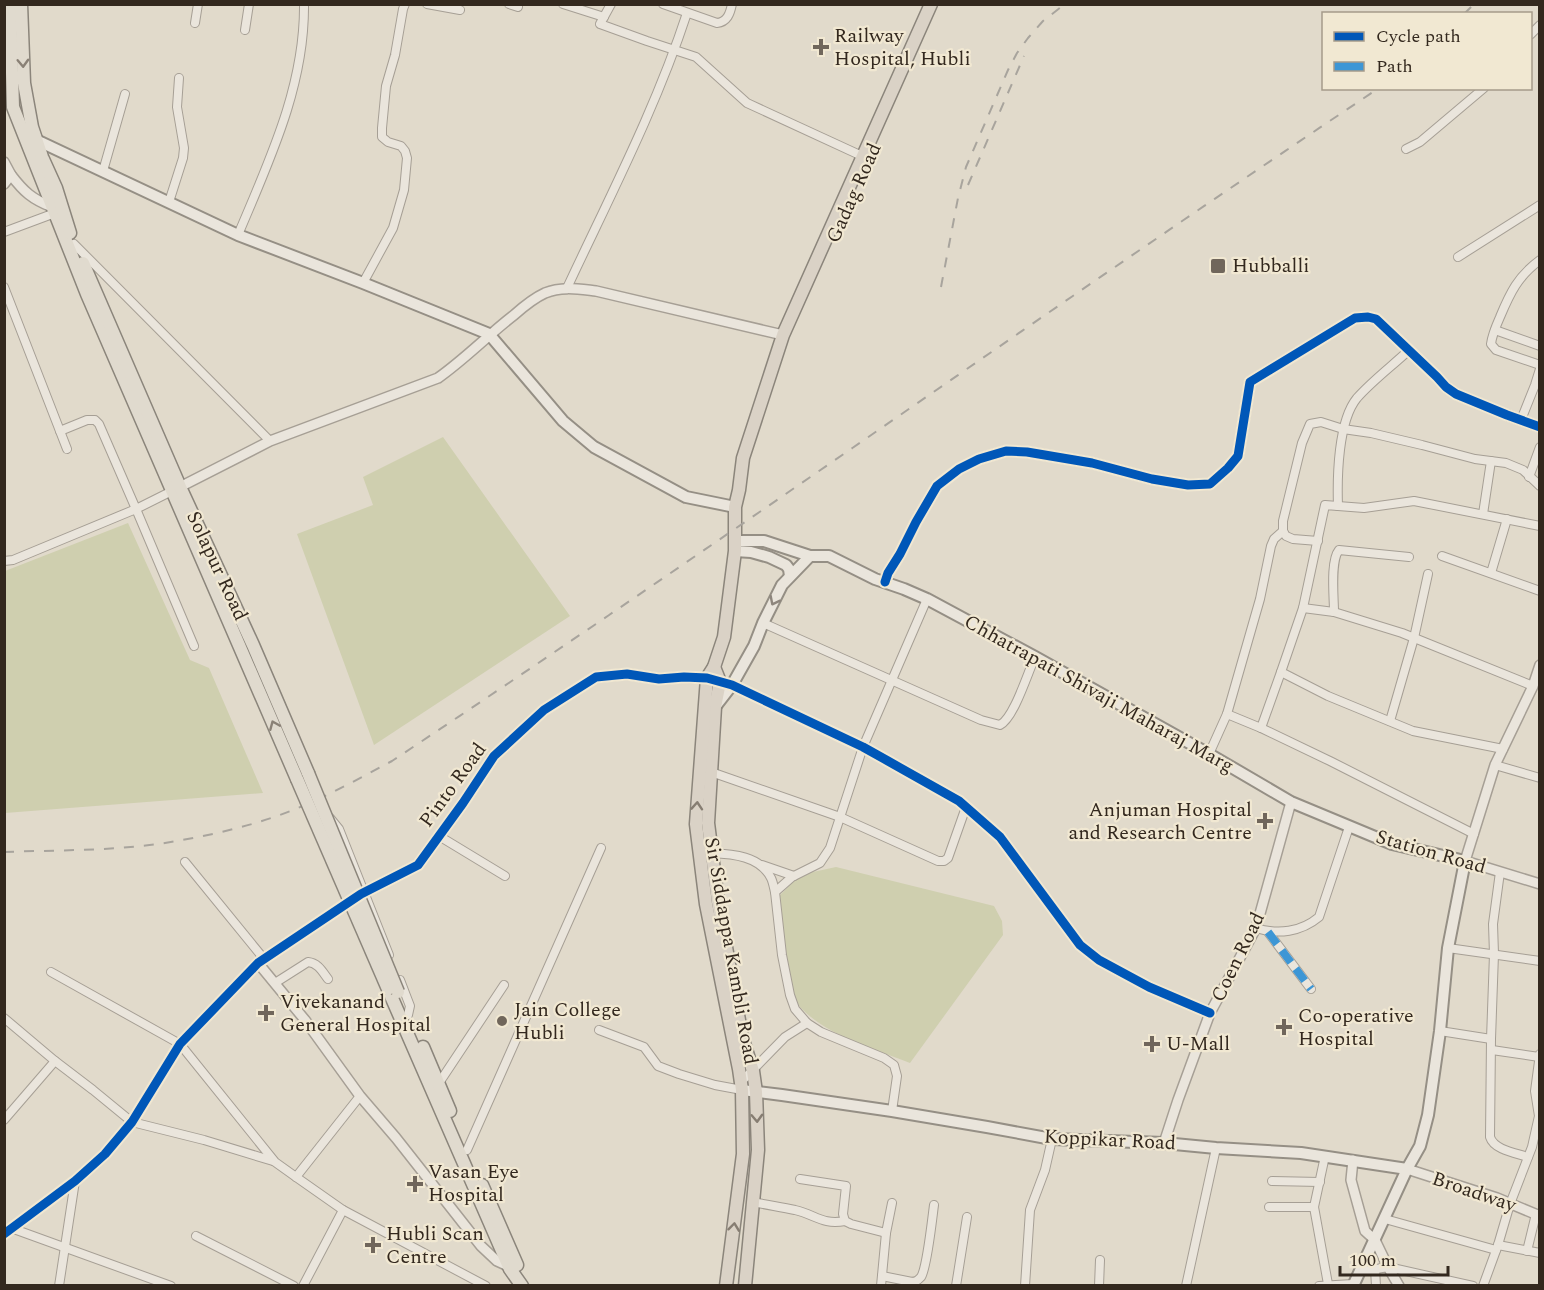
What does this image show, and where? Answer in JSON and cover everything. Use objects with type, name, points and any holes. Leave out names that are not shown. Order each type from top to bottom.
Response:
[{"type":"highway","name":"Gadag Road","points":[[735,546],[735,507],[740,490],[743,458],[783,335],[931,4]]},
{"type":"highway","name":"Gadag Road","points":[[768,381],[790,338],[939,4]]},
{"type":"highway","name":"Sir Siddappa Kambli Road","points":[[726,1286],[742,1154],[742,1086],[706,904],[696,824],[710,673],[724,637],[735,546]]},
{"type":"highway","points":[[710,673],[726,683]]},
{"type":"highway","name":"Sir Siddappa Kambli Road","points":[[726,683],[716,707],[708,824],[718,902],[742,1037],[753,1071],[756,1092],[758,1150],[745,1286]]},
{"type":"main road","name":"Solapur Road","points":[[10,4],[8,46],[13,107],[31,134],[56,188],[74,244],[297,778],[319,814]]},
{"type":"main road","points":[[21,4],[24,83],[31,134],[103,171],[238,234],[489,334],[563,421],[594,447],[686,497],[735,507]]},
{"type":"main road","points":[[4,97],[13,107]]},
{"type":"main road","name":"Solapur Road","points":[[31,134],[53,210],[87,294],[176,489],[253,645],[308,773],[319,814],[404,1015]]},
{"type":"main road","points":[[735,546],[765,541],[810,556],[829,556],[885,582]]},
{"type":"main road","points":[[735,546],[786,565],[790,576]]},
{"type":"main road","points":[[726,683],[754,646],[782,585],[810,556]]},
{"type":"main road","name":"Chhatrapati Shivaji Maharaj Marg","points":[[885,582],[927,598],[1291,802]]},
{"type":"main road","name":"Station Road","points":[[1291,802],[1392,844],[1465,861]]},
{"type":"main road","points":[[1353,1285],[1420,1146],[1428,1115],[1440,1030],[1448,948],[1465,861]]},
{"type":"main road","points":[[404,1015],[439,1083],[517,1265],[520,1282]]},
{"type":"main road","points":[[404,1015],[508,1266],[520,1282]]},
{"type":"main road","name":"Koppikar Road","points":[[742,1086],[756,1092],[892,1111],[1052,1139],[1164,1143],[1301,1153],[1407,1169]]},
{"type":"street","points":[[195,23],[198,4]]},
{"type":"street","points":[[245,30],[249,4]]},
{"type":"street","points":[[238,234],[290,105],[299,65],[304,4]]},
{"type":"street","points":[[427,4],[460,10]]},
{"type":"street","points":[[509,4],[518,7],[518,4]]},
{"type":"street","points":[[563,4],[604,17]]},
{"type":"street","points":[[611,4],[600,24],[696,57],[747,104],[862,156]]},
{"type":"street","points":[[663,4],[710,22],[723,23],[727,19],[732,4]]},
{"type":"street","points":[[363,283],[393,228],[404,190],[407,158],[405,151],[401,146],[388,142],[382,137],[381,128],[386,86],[405,5]]},
{"type":"street","points":[[567,288],[638,135],[676,46],[687,13]]},
{"type":"street","points":[[169,202],[184,148],[177,107],[179,78]]},
{"type":"street","points":[[1406,149],[1420,142],[1482,90]]},
{"type":"street","points":[[103,171],[125,94]]},
{"type":"street","points":[[4,162],[25,192],[53,210]]},
{"type":"street","points":[[4,184],[11,175]]},
{"type":"street","points":[[1458,257],[1539,205]]},
{"type":"street","points":[[4,232],[53,210]]},
{"type":"street","points":[[74,244],[270,441]]},
{"type":"street","points":[[1521,420],[1535,385],[1539,367],[1493,348],[1491,344],[1515,284],[1529,267],[1539,260]]},
{"type":"street","points":[[4,287],[67,449]]},
{"type":"street","points":[[4,561],[13,560],[136,509],[270,441],[438,378],[489,334],[544,293],[567,288],[596,291],[783,335]]},
{"type":"street","points":[[885,582],[937,486],[959,469],[979,459],[1006,451],[1027,452],[1092,463],[1188,485],[1210,484],[1238,456],[1250,382],[1355,318],[1376,319],[1456,394],[1539,427]]},
{"type":"street","points":[[1495,330],[1539,346]]},
{"type":"street","points":[[1338,506],[1337,479],[1343,429],[1356,400],[1408,351]]},
{"type":"street","points":[[60,431],[87,420],[95,420],[99,424],[194,646]]},
{"type":"street","points":[[1318,541],[1293,539],[1286,536],[1283,531],[1283,521],[1299,454],[1310,424],[1321,422],[1475,459],[1506,463],[1523,470],[1539,486]]},
{"type":"street","points":[[1529,477],[1539,447]]},
{"type":"street","points":[[1483,514],[1491,461]]},
{"type":"street","points":[[1261,728],[1303,608],[1325,504],[1364,508],[1414,501],[1539,526]]},
{"type":"street","points":[[1491,573],[1507,519]]},
{"type":"street","points":[[1209,754],[1227,714],[1260,599],[1268,552],[1274,539],[1283,531]]},
{"type":"street","points":[[1334,612],[1335,561],[1339,550],[1409,557]]},
{"type":"street","points":[[1442,556],[1539,591]]},
{"type":"street","points":[[1390,721],[1414,638],[1428,574]]},
{"type":"street","points":[[776,892],[794,876],[819,864],[830,848],[863,747],[927,598]]},
{"type":"street","points":[[1303,608],[1334,612],[1414,638],[1536,687]]},
{"type":"street","points":[[763,623],[981,720],[1000,725],[1005,722],[1012,711],[1035,657]]},
{"type":"street","points":[[1465,861],[1495,765],[1536,687],[1539,665]]},
{"type":"street","points":[[1281,672],[1328,696],[1413,731],[1503,749]]},
{"type":"street","name":"Pinto Road","points":[[8,1231],[75,1181],[105,1154],[132,1122],[180,1044],[261,961],[364,892],[417,865],[494,756],[544,710],[596,677],[627,674],[659,680],[710,673]]},
{"type":"street","points":[[726,683],[863,747],[950,796],[1000,837],[1080,945],[1117,971],[1210,1013]]},
{"type":"street","points":[[1227,714],[1261,728],[1474,834]]},
{"type":"street","points":[[1495,765],[1539,778]]},
{"type":"street","points":[[711,772],[840,817],[938,861],[948,858],[966,807]]},
{"type":"street","name":"Coen Road","points":[[1164,1143],[1210,1013],[1256,928],[1291,802]]},
{"type":"street","points":[[319,814],[339,829],[410,1006],[404,1015],[394,1014],[389,1006],[350,901],[312,827],[319,814]]},
{"type":"street","points":[[1256,928],[1268,932],[1296,930],[1309,925],[1319,917],[1349,827]]},
{"type":"street","points":[[439,836],[505,876]]},
{"type":"street","points":[[467,1150],[601,848]]},
{"type":"street","points":[[711,854],[749,858],[794,876]]},
{"type":"street","name":"Station Road","points":[[1465,861],[1539,884]]},
{"type":"street","points":[[185,862],[360,1096],[481,1246],[497,1261],[508,1266]]},
{"type":"street","points":[[762,865],[771,877],[776,892],[782,956],[795,1009],[807,1023],[821,1032],[884,1058],[894,1065],[897,1076],[892,1111]]},
{"type":"street","points":[[1500,872],[1494,924],[1490,1137],[1491,1142],[1496,1146],[1528,1157]]},
{"type":"street","points":[[1268,932],[1311,989]]},
{"type":"street","points":[[1448,948],[1539,961]]},
{"type":"street","points":[[275,983],[308,962],[318,965],[328,979]]},
{"type":"street","points":[[51,972],[180,1044],[275,1162],[343,1210],[486,1286]]},
{"type":"street","points":[[439,1083],[504,985]]},
{"type":"street","points":[[4,1018],[132,1122],[204,1140],[275,1162]]},
{"type":"street","points":[[599,1030],[644,1047],[658,1065],[679,1074],[714,1085],[742,1086],[785,1037],[807,1023]]},
{"type":"street","points":[[1440,1030],[1491,1039]]},
{"type":"street","points":[[1483,1286],[1532,1147],[1539,1116],[1535,1091],[1539,1056],[1492,1050]]},
{"type":"street","points":[[4,1120],[55,1061]]},
{"type":"street","points":[[296,1177],[360,1096]]},
{"type":"street","points":[[1025,1286],[1030,1210],[1045,1170],[1052,1139]]},
{"type":"street","points":[[1186,1286],[1216,1148]]},
{"type":"street","points":[[1325,1156],[1314,1208],[1323,1285],[1353,1285]]},
{"type":"street","points":[[1353,1160],[1351,1180],[1365,1231],[1375,1240],[1399,1286]]},
{"type":"street","name":"Broadway","points":[[1407,1169],[1497,1198],[1538,1215]]},
{"type":"street","points":[[800,1179],[846,1186],[843,1214],[845,1221]]},
{"type":"street","points":[[59,1286],[75,1181]]},
{"type":"street","points":[[1272,1181],[1320,1182]]},
{"type":"street","points":[[753,1202],[811,1214],[822,1221],[835,1223],[845,1221],[886,1233]]},
{"type":"street","points":[[881,1286],[886,1233],[892,1203]]},
{"type":"street","points":[[882,1276],[912,1282],[921,1277],[926,1260],[934,1206]]},
{"type":"street","points":[[1269,1207],[1314,1208]]},
{"type":"street","points":[[303,1286],[343,1210]]},
{"type":"street","points":[[1527,1251],[1538,1215]]},
{"type":"street","points":[[956,1286],[967,1217]]},
{"type":"street","points":[[1385,1219],[1497,1247],[1539,1253]]},
{"type":"street","points":[[8,1231],[65,1246],[171,1286]]},
{"type":"street","points":[[196,1236],[294,1286]]},
{"type":"street","points":[[1099,1286],[1100,1260]]},
{"type":"street","points":[[1359,1272],[1388,1267],[1473,1286]]},
{"type":"street","points":[[1375,1269],[1376,1286]]},
{"type":"green space","points":[[443,437],[570,616],[374,745],[297,534],[373,505],[363,477]]},
{"type":"green space","points":[[128,523],[190,660],[209,668],[263,793],[5,813],[5,571]]},
{"type":"green space","points":[[836,867],[994,906],[1002,921],[1003,935],[910,1063],[862,1045],[829,1029],[814,1020],[792,996],[779,915],[780,895],[795,880],[813,872]]},
{"type":"railway","points":[[941,287],[966,167],[1008,70],[1028,38],[1043,21],[1065,4]]},
{"type":"railway","points":[[1466,12],[1474,4]]},
{"type":"railway","points":[[968,185],[1024,56]]},
{"type":"railway","points":[[4,852],[125,848],[214,834],[293,810],[392,761],[1376,90]]},
{"type":"marked path","points":[[1268,932],[1311,989]]},
{"type":"cycle path","points":[[885,582],[937,486],[959,469],[979,459],[1006,451],[1027,452],[1092,463],[1152,479],[1188,485],[1210,484],[1238,456],[1250,382],[1355,318],[1376,319],[1456,394],[1540,427]]},
{"type":"cycle path","points":[[4,1234],[75,1181],[105,1154],[132,1122],[180,1044],[258,963],[361,894],[418,865],[494,756],[544,710],[596,677],[627,674],[659,679],[707,678],[732,685],[863,747],[959,801],[1000,837],[1080,945],[1099,960],[1149,987],[1210,1013]]},
{"type":"place","name":"Railway Hospital, Hubli","points":[[821,47]]},
{"type":"place","name":"Hubballi","points":[[1218,266]]},
{"type":"place","name":"Anjuman Hospital and Research Centre","points":[[1265,821]]},
{"type":"place","name":"Vivekanand General Hospital","points":[[266,1013]]},
{"type":"place","name":"Jain College Hubli","points":[[502,1021]]},
{"type":"place","name":"Co-operative Hospital","points":[[1284,1027]]},
{"type":"place","name":"U-Mall","points":[[1152,1044]]},
{"type":"place","name":"Vasan Eye Hospital","points":[[415,1184]]},
{"type":"place","name":"Hubli Scan Centre","points":[[373,1245]]}]
